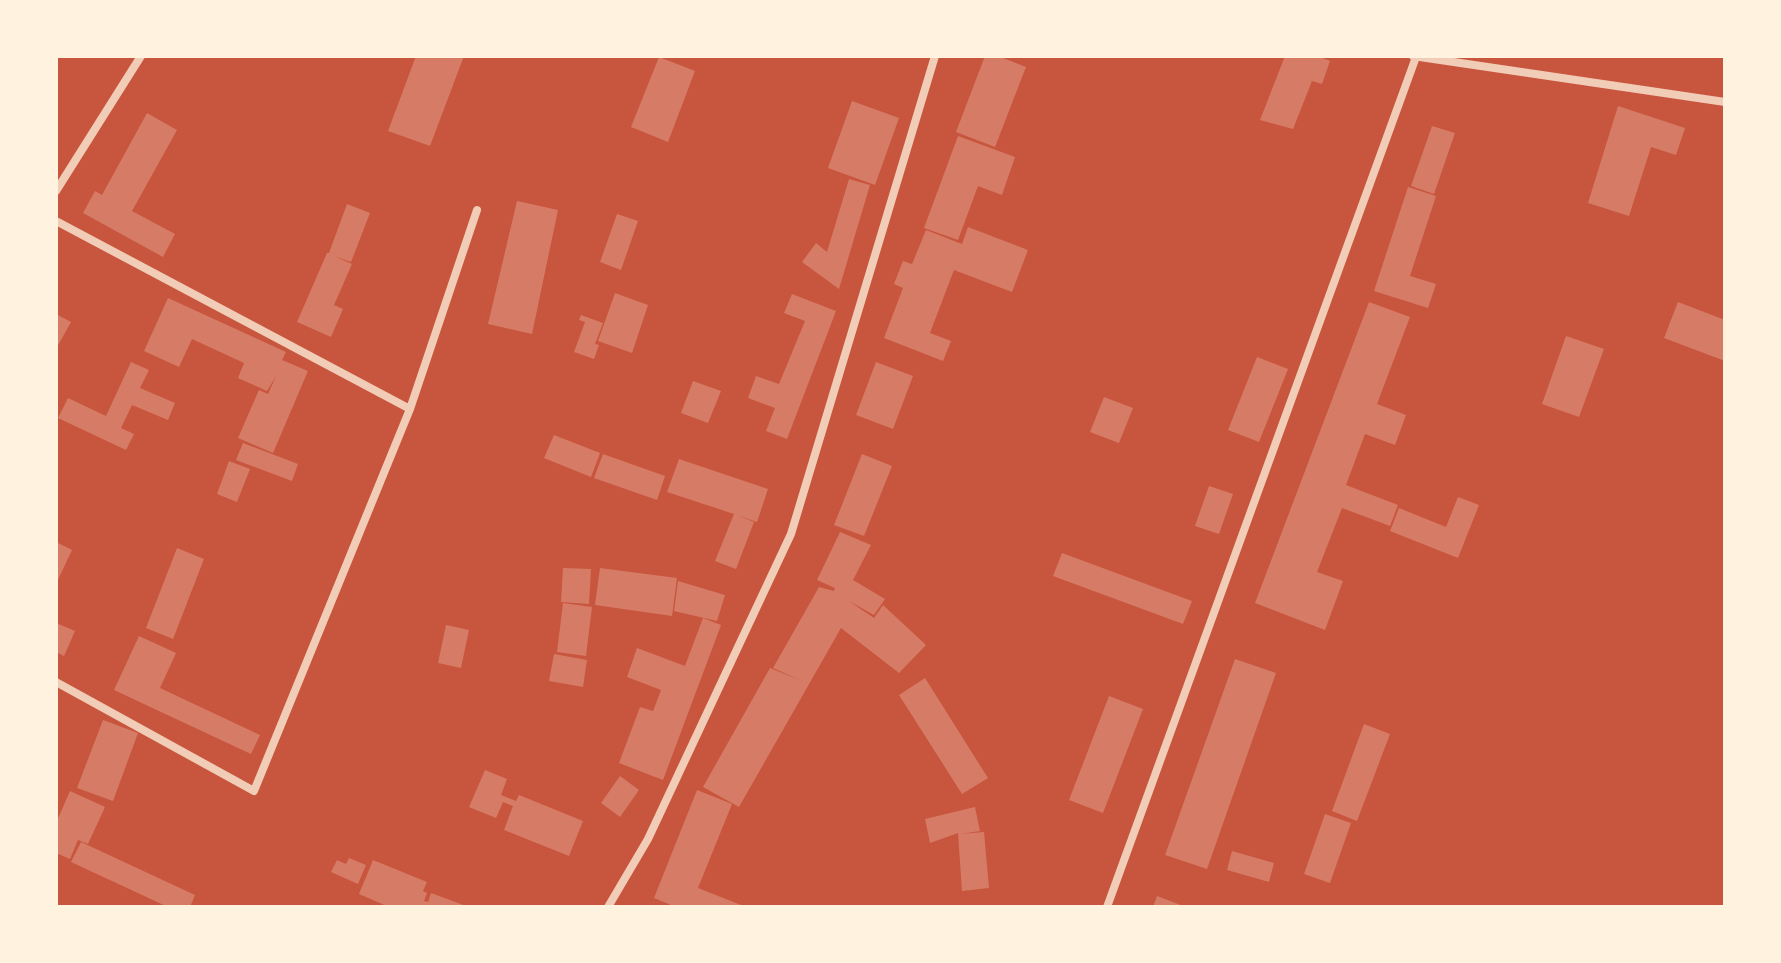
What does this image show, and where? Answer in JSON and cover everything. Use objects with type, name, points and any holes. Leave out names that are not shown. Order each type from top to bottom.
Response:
[{"type":"street","points":[[56,191],[141,56]]},
{"type":"street","points":[[608,907],[648,839],[791,534],[935,56]]},
{"type":"street","points":[[1107,907],[1414,56],[1725,102]]},
{"type":"street","points":[[56,682],[254,791],[410,409],[477,210]]},
{"type":"street","points":[[56,221],[410,409]]},
{"type":"building","points":[[416,56],[464,56],[430,146],[388,131]]},
{"type":"building","points":[[985,56],[998,56],[1026,67],[995,147],[956,132]]},
{"type":"building","points":[[1285,56],[1318,56],[1330,61],[1322,84],[1312,81],[1293,129],[1260,120]]},
{"type":"building","points":[[659,57],[695,71],[668,142],[631,127]]},
{"type":"building","points":[[852,101],[899,118],[875,185],[828,168]]},
{"type":"building","points":[[1618,106],[1685,128],[1676,155],[1651,147],[1629,216],[1588,203]]},
{"type":"building","points":[[147,113],[177,130],[132,211],[175,234],[163,257],[83,213],[95,191],[102,195]]},
{"type":"building","points":[[1432,126],[1455,133],[1434,194],[1411,186]]},
{"type":"building","points":[[958,136],[1015,157],[1002,195],[978,186],[958,240],[924,228]]},
{"type":"building","points":[[849,179],[870,185],[839,289],[802,262],[816,243],[827,252]]},
{"type":"building","points":[[1408,187],[1436,196],[1410,276],[1436,284],[1428,308],[1374,291]]},
{"type":"building","points":[[517,201],[558,210],[532,334],[488,324]]},
{"type":"building","points":[[347,204],[370,213],[351,262],[334,256],[352,264],[334,305],[343,309],[331,337],[297,322],[329,253]]},
{"type":"building","points":[[617,214],[638,221],[621,270],[600,262]]},
{"type":"building","points":[[968,227],[1028,250],[1012,292],[954,270],[930,333],[951,341],[943,361],[884,338],[903,288],[894,284],[903,261],[912,264],[926,230],[962,244]]},
{"type":"building","points":[[615,293],[648,305],[632,353],[598,341]]},
{"type":"building","points":[[792,294],[836,311],[787,439],[766,431],[775,408],[748,398],[756,376],[779,384],[805,321],[784,313]]},
{"type":"building","points":[[168,298],[286,352],[282,360],[308,371],[273,453],[238,438],[259,390],[268,394],[276,376],[267,391],[238,378],[244,363],[192,339],[179,367],[144,351]]},
{"type":"building","points":[[1369,302],[1410,317],[1377,404],[1406,415],[1395,445],[1365,434],[1346,485],[1398,505],[1390,526],[1342,508],[1317,572],[1343,581],[1325,630],[1255,603]]},
{"type":"building","points":[[1678,302],[1725,320],[1725,361],[1664,338]]},
{"type":"building","points":[[56,314],[71,322],[56,349]]},
{"type":"building","points":[[581,315],[603,323],[595,344],[599,345],[594,359],[574,352],[585,322],[579,320]]},
{"type":"building","points":[[1566,336],[1604,349],[1579,417],[1542,404]]},
{"type":"building","points":[[1257,357],[1288,369],[1259,442],[1228,430]]},
{"type":"building","points":[[131,362],[149,370],[140,388],[175,403],[168,420],[132,405],[121,428],[134,434],[126,450],[58,418],[68,398],[106,416]]},
{"type":"building","points":[[876,362],[913,376],[893,429],[856,415]]},
{"type":"building","points":[[693,381],[721,391],[708,423],[681,413]]},
{"type":"building","points":[[1104,397],[1133,408],[1119,443],[1090,432]]},
{"type":"building","points":[[554,435],[600,453],[591,477],[544,458]]},
{"type":"building","points":[[243,443],[298,464],[292,481],[236,460]]},
{"type":"building","points":[[603,454],[665,476],[657,500],[594,478]]},
{"type":"building","points":[[862,454],[892,466],[864,536],[834,525]]},
{"type":"building","points":[[679,459],[768,489],[757,522],[737,515],[754,522],[736,569],[715,561],[734,514],[667,492]]},
{"type":"building","points":[[229,461],[250,469],[237,502],[217,494]]},
{"type":"building","points":[[1209,486],[1233,494],[1219,534],[1195,526]]},
{"type":"building","points":[[1458,497],[1479,505],[1458,558],[1390,531],[1399,508],[1446,527]]},
{"type":"building","points":[[840,532],[871,545],[853,580],[885,599],[874,615],[849,601],[874,618],[883,605],[926,645],[899,673],[841,628],[739,807],[703,787],[770,668],[802,681],[773,668],[819,587],[834,591],[835,588],[817,580]]},
{"type":"building","points":[[56,542],[72,550],[56,584]]},
{"type":"building","points":[[177,548],[204,559],[173,639],[146,628]]},
{"type":"building","points":[[1062,553],[1192,601],[1183,624],[1053,576]]},
{"type":"building","points":[[563,568],[591,569],[589,604],[561,602]]},
{"type":"building","points":[[600,568],[677,578],[672,616],[595,605]]},
{"type":"building","points":[[678,581],[725,595],[717,621],[674,611]]},
{"type":"building","points":[[563,603],[592,607],[586,656],[557,652]]},
{"type":"building","points":[[703,618],[721,625],[663,780],[619,763],[640,707],[653,711],[661,690],[627,677],[637,648],[685,666]]},
{"type":"building","points":[[56,623],[75,631],[64,656],[56,652]]},
{"type":"building","points":[[446,625],[469,630],[461,668],[438,663]]},
{"type":"building","points":[[139,636],[176,653],[160,688],[260,735],[251,754],[114,690]]},
{"type":"building","points":[[554,654],[587,660],[583,687],[549,681]]},
{"type":"building","points":[[1235,659],[1276,673],[1207,869],[1165,855]]},
{"type":"building","points":[[925,678],[988,778],[962,794],[899,695]]},
{"type":"building","points":[[1109,696],[1143,709],[1103,813],[1069,800]]},
{"type":"building","points":[[103,720],[138,733],[113,801],[77,788]]},
{"type":"building","points":[[1364,724],[1390,734],[1357,821],[1332,811]]},
{"type":"building","points":[[485,770],[507,779],[501,795],[516,801],[519,795],[583,821],[569,856],[504,830],[513,806],[503,802],[496,818],[469,807]]},
{"type":"building","points":[[620,776],[639,790],[620,817],[601,803]]},
{"type":"building","points":[[697,790],[732,804],[698,888],[746,907],[676,907],[654,898]]},
{"type":"building","points":[[70,791],[105,807],[88,844],[78,840],[70,859],[56,853],[56,823]]},
{"type":"building","points":[[975,807],[980,831],[960,834],[984,832],[989,888],[962,891],[958,833],[930,843],[925,819]]},
{"type":"building","points":[[1325,814],[1351,823],[1330,883],[1304,874]]},
{"type":"building","points":[[81,842],[195,895],[190,907],[168,907],[71,862]]},
{"type":"building","points":[[1232,851],[1274,863],[1269,882],[1227,870]]},
{"type":"building","points":[[349,858],[366,865],[358,884],[331,872],[337,860],[346,864]]},
{"type":"building","points":[[373,860],[427,882],[423,891],[427,893],[424,901],[428,902],[431,893],[469,907],[389,907],[359,894]]},
{"type":"building","points":[[1157,896],[1186,907],[1153,907]]}]
